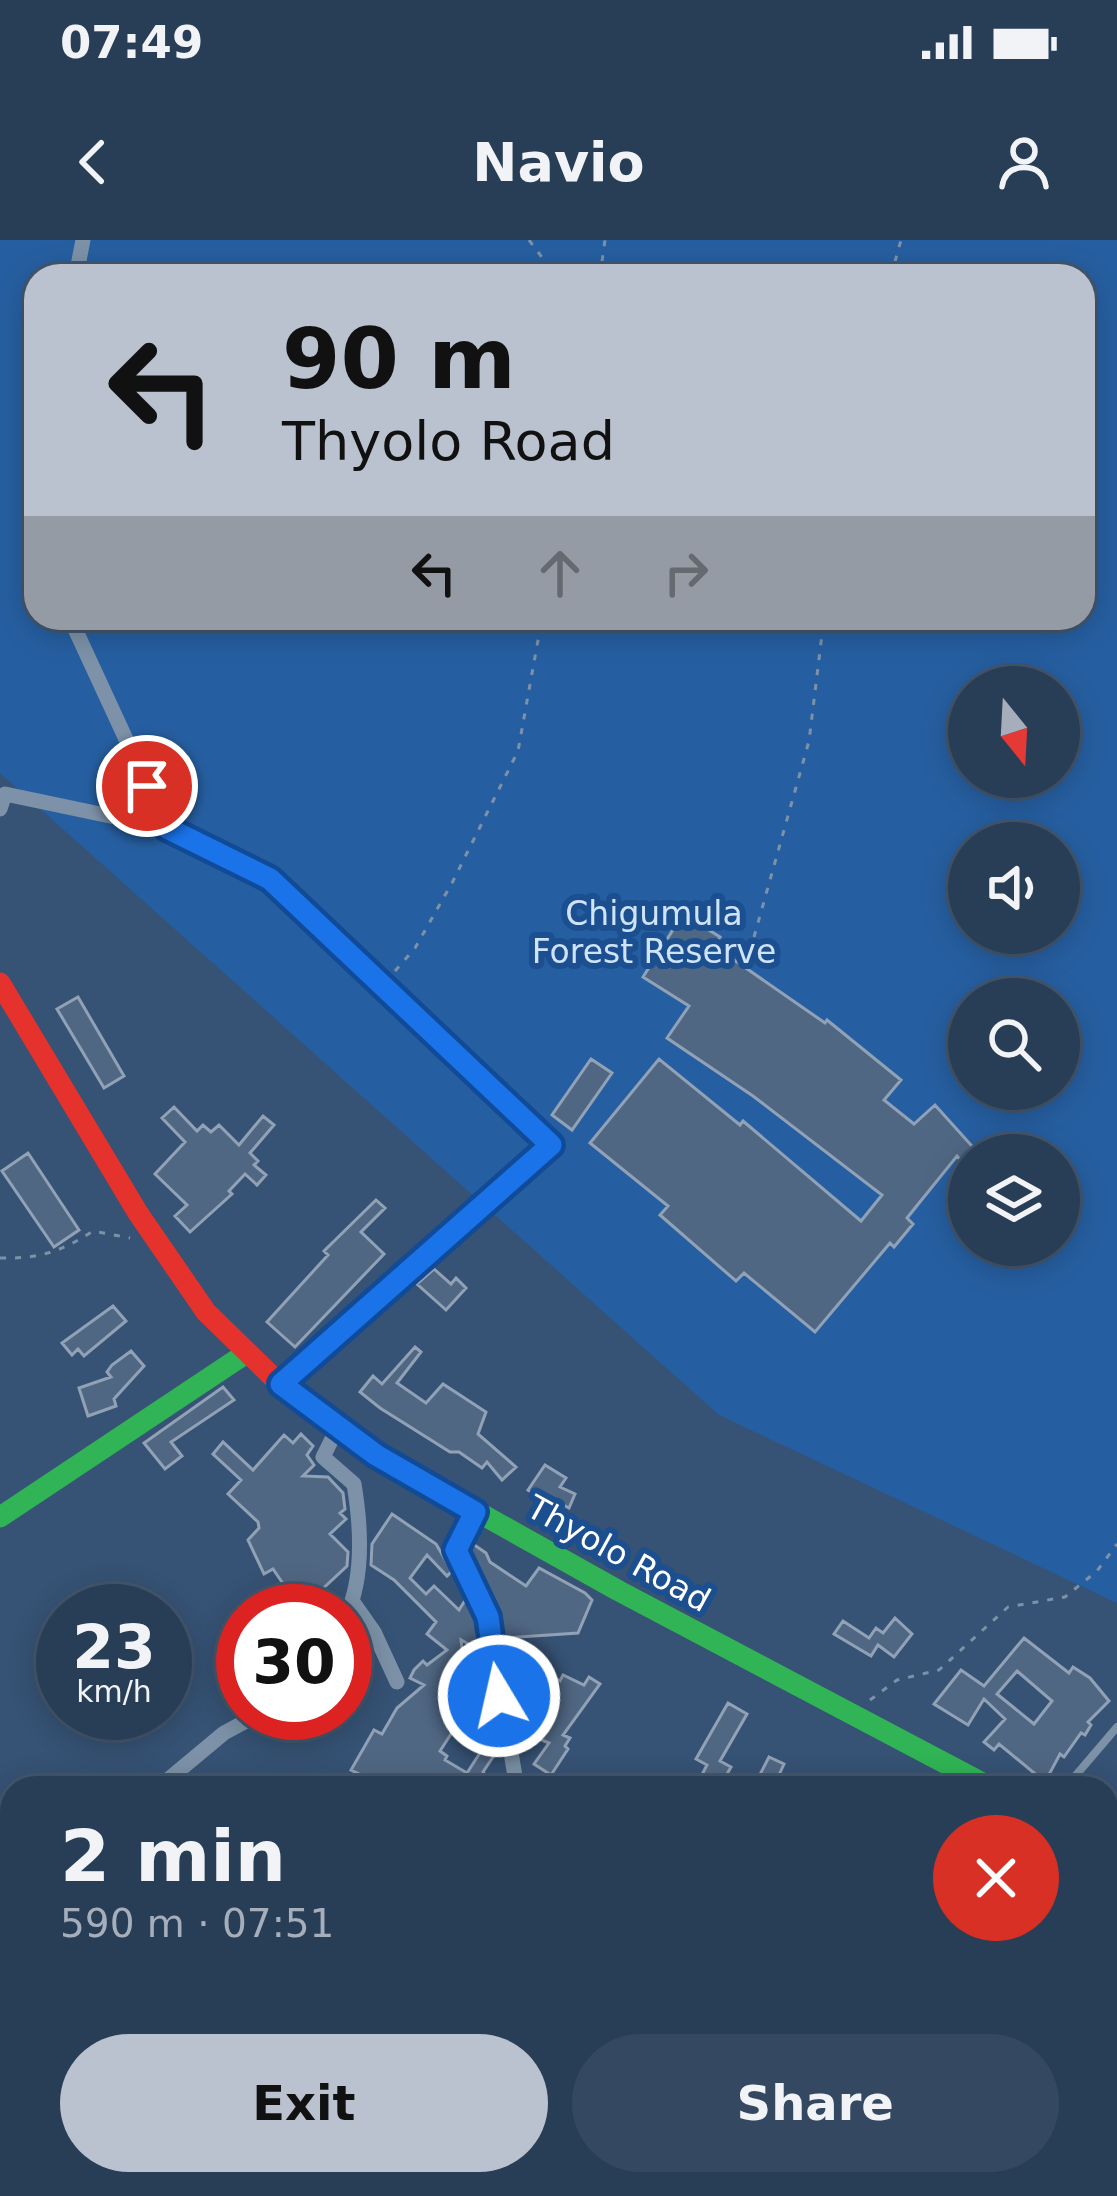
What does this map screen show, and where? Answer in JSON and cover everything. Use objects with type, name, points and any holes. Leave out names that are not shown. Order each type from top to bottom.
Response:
[{"type":"main road","points":[[167,828],[270,879],[551,1145],[281,1384]]},
{"type":"main road","name":"Thyolo Road","points":[[0,983],[155,1239],[244,1354],[376,1455],[969,1776]]},
{"type":"main road","points":[[0,1517],[244,1354]]},
{"type":"street","points":[[76,630],[167,828]]},
{"type":"street","points":[[0,809],[4,794],[167,828]]},
{"type":"street","points":[[338,1427],[323,1456],[353,1484],[361,1538],[353,1584]]},
{"type":"street","points":[[475,1512],[456,1550],[488,1617],[515,1776]]},
{"type":"street","points":[[372,1630],[398,1682]]},
{"type":"street","points":[[172,1776],[216,1739]]},
{"type":"lane","points":[[1075,1776],[1117,1727]]},
{"type":"path","points":[[382,986],[415,948],[518,751],[540,630]]},
{"type":"path","points":[[754,937],[809,741],[823,630]]},
{"type":"path","points":[[0,1258],[32,1259],[64,1251],[93,1231],[155,1239]]},
{"type":"path","points":[[854,1716],[887,1685],[944,1666],[1007,1607],[1065,1597],[1097,1571],[1117,1544]]},
{"type":"green space","name":"Chigumula Forest Reserve","points":[[0,240],[1117,240],[1117,1603],[719,1415],[0,773]]},
{"type":"building","points":[[683,914],[720,937],[714,946],[825,1023],[827,1020],[901,1080],[884,1100],[914,1124],[935,1105],[961,1134],[948,1134],[948,1167],[907,1218],[913,1224],[894,1247],[890,1243],[815,1332],[744,1273],[736,1281],[660,1215],[668,1206],[590,1143],[659,1059],[740,1125],[743,1121],[861,1221],[882,1195],[753,1096],[667,1038],[689,1006],[643,977]]},
{"type":"building","points":[[78,997],[124,1076],[104,1088],[57,1009]]},
{"type":"building","points":[[591,1059],[612,1073],[572,1130],[552,1115]]},
{"type":"building","points":[[174,1107],[197,1131],[203,1125],[211,1132],[219,1125],[239,1145],[263,1116],[274,1125],[250,1153],[258,1161],[254,1165],[266,1175],[257,1185],[245,1174],[229,1191],[232,1194],[190,1232],[175,1216],[187,1205],[155,1174],[185,1142],[162,1118]]},
{"type":"building","points":[[28,1153],[79,1230],[54,1247],[2,1171]]},
{"type":"building","points":[[376,1200],[385,1208],[361,1232],[384,1254],[295,1347],[267,1322],[328,1255],[324,1251]]},
{"type":"building","points":[[434,1269],[451,1284],[456,1278],[466,1288],[446,1310],[417,1284]]},
{"type":"building","points":[[113,1306],[126,1321],[84,1356],[78,1349],[72,1355],[62,1343]]},
{"type":"building","points":[[415,1347],[421,1352],[397,1383],[426,1403],[443,1384],[486,1412],[478,1434],[516,1467],[502,1480],[487,1462],[482,1468],[459,1452],[450,1452],[360,1392],[373,1376],[382,1384]]},
{"type":"building","points":[[131,1351],[144,1366],[114,1399],[116,1406],[88,1416],[79,1388],[111,1377],[107,1372],[112,1365]]},
{"type":"building","points":[[223,1387],[234,1400],[171,1442],[182,1456],[165,1469],[144,1443]]},
{"type":"building","points":[[301,1434],[313,1446],[307,1455],[314,1465],[303,1476],[328,1477],[343,1493],[345,1509],[340,1513],[346,1519],[330,1534],[348,1552],[347,1566],[328,1584],[283,1584],[273,1569],[264,1574],[248,1540],[259,1528],[258,1522],[228,1494],[241,1480],[213,1454],[223,1442],[253,1470],[284,1435],[293,1443]]},
{"type":"building","points":[[545,1465],[566,1478],[560,1487],[575,1494],[569,1508],[552,1499],[549,1504],[528,1490]]},
{"type":"building","points":[[392,1514],[436,1544],[452,1571],[447,1576],[427,1555],[410,1578],[426,1594],[434,1586],[459,1610],[466,1599],[476,1621],[478,1649],[461,1640],[465,1673],[461,1679],[486,1676],[490,1704],[477,1700],[491,1721],[473,1733],[462,1717],[440,1751],[447,1756],[445,1760],[467,1773],[487,1742],[495,1747],[495,1754],[483,1772],[486,1776],[358,1776],[351,1770],[374,1730],[382,1734],[397,1708],[424,1685],[410,1678],[414,1670],[447,1650],[427,1634],[436,1622],[394,1580],[371,1565],[372,1544]]},
{"type":"building","points":[[473,1544],[526,1586],[539,1568],[585,1593],[592,1600],[578,1633],[504,1638],[499,1612],[469,1551]]},
{"type":"building","points":[[895,1618],[912,1634],[894,1657],[878,1645],[871,1656],[834,1634],[843,1621],[869,1638],[876,1628],[883,1633]]},
{"type":"building","points":[[1024,1638],[1069,1673],[1073,1667],[1090,1678],[1109,1701],[1088,1722],[1085,1735],[1081,1733],[1064,1757],[1060,1754],[1048,1776],[1038,1776],[999,1744],[994,1750],[984,1742],[1005,1719],[984,1699],[968,1725],[934,1704],[961,1670],[984,1686]],"holes":[[[1017,1671],[1052,1701],[1034,1724],[997,1694]]]},
{"type":"building","points":[[531,1661],[560,1681],[563,1675],[584,1685],[589,1677],[600,1684],[563,1735],[570,1738],[568,1749],[551,1775],[534,1764],[549,1743],[525,1733],[532,1717],[516,1712]]},
{"type":"building","points":[[728,1703],[747,1714],[720,1761],[731,1767],[726,1776],[701,1776],[707,1765],[696,1759]]},
{"type":"building","points":[[769,1757],[784,1764],[781,1776],[759,1776]]},
{"type":"traffic: fast","points":[[0,1517],[245,1354]]},
{"type":"traffic: fast","points":[[392,1464],[619,1591],[969,1776]]},
{"type":"traffic: jam","points":[[167,828],[270,879],[551,1145],[281,1384]]},
{"type":"traffic: jam","points":[[0,983],[138,1213],[206,1312],[282,1386],[392,1464]]},
{"type":"route","points":[[147,786],[167,828],[270,879],[551,1145],[281,1384],[376,1455],[475,1512],[456,1550],[488,1617],[499,1696]]}]
